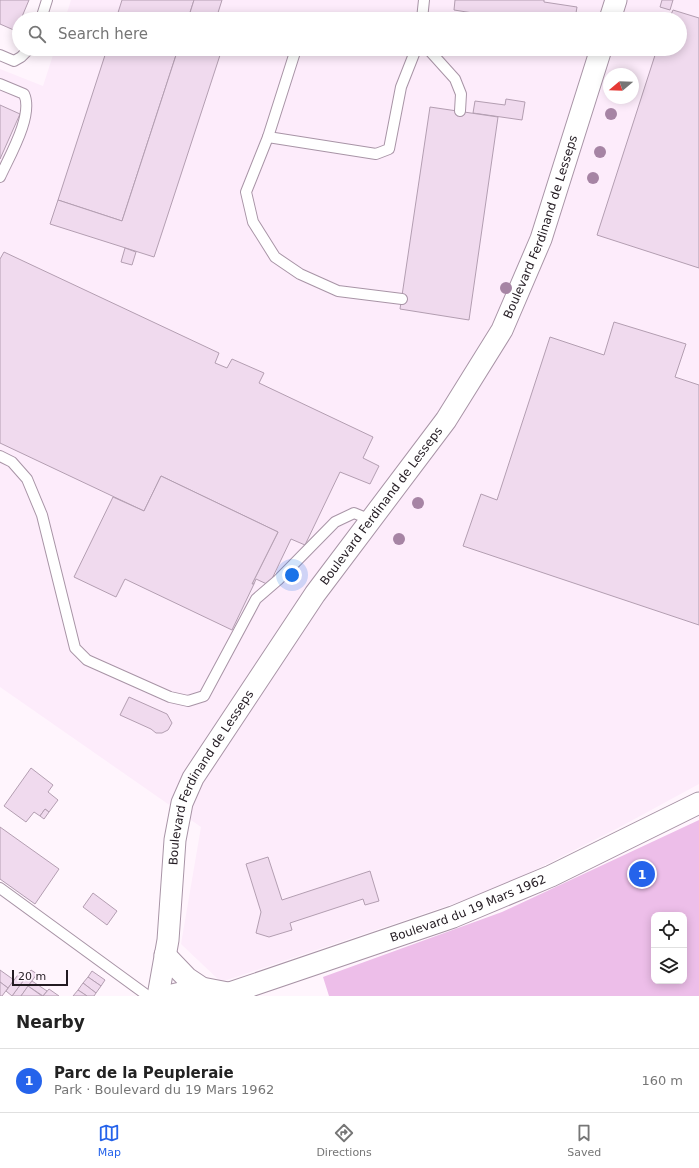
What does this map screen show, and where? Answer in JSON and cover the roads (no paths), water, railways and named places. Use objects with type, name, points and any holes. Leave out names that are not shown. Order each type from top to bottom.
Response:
[{"type":"street","points":[[612,12],[616,0]]},
{"type":"street","name":"Boulevard Ferdinand de Lesseps","points":[[165,955],[175,840],[182,803],[193,778],[315,594],[446,420],[502,330],[541,239],[599,56]]},
{"type":"street","name":"Boulevard du 19 Mars 1962","points":[[165,955],[187,978],[202,988],[225,995],[453,917],[551,876],[699,803]]},
{"type":"street","points":[[158,996],[165,955]]},
{"type":"street","name":"Boulevard du 19 Mars 1962","points":[[168,996],[202,988]]},
{"type":"lane","points":[[43,12],[47,0]]},
{"type":"lane","points":[[423,12],[424,0]]},
{"type":"lane","points":[[0,55],[14,61],[23,56]]},
{"type":"lane","points":[[294,56],[268,137],[246,192],[253,222],[275,257],[300,274],[338,291],[402,299]]},
{"type":"lane","points":[[268,137],[376,154],[389,149],[401,87],[413,56]]},
{"type":"lane","points":[[434,56],[455,80],[461,94],[460,111]]},
{"type":"lane","points":[[0,84],[24,94],[26,100],[23,124],[0,177]]},
{"type":"lane","points":[[0,456],[12,462],[27,479],[42,515],[75,648],[87,660],[170,697],[188,701],[204,696],[256,599],[278,580],[335,522],[354,513],[370,520]]},
{"type":"lane","points":[[0,888],[148,996]]},
{"type":"place","name":"Parc de la Peupleraie","points":[[642,874]]}]
